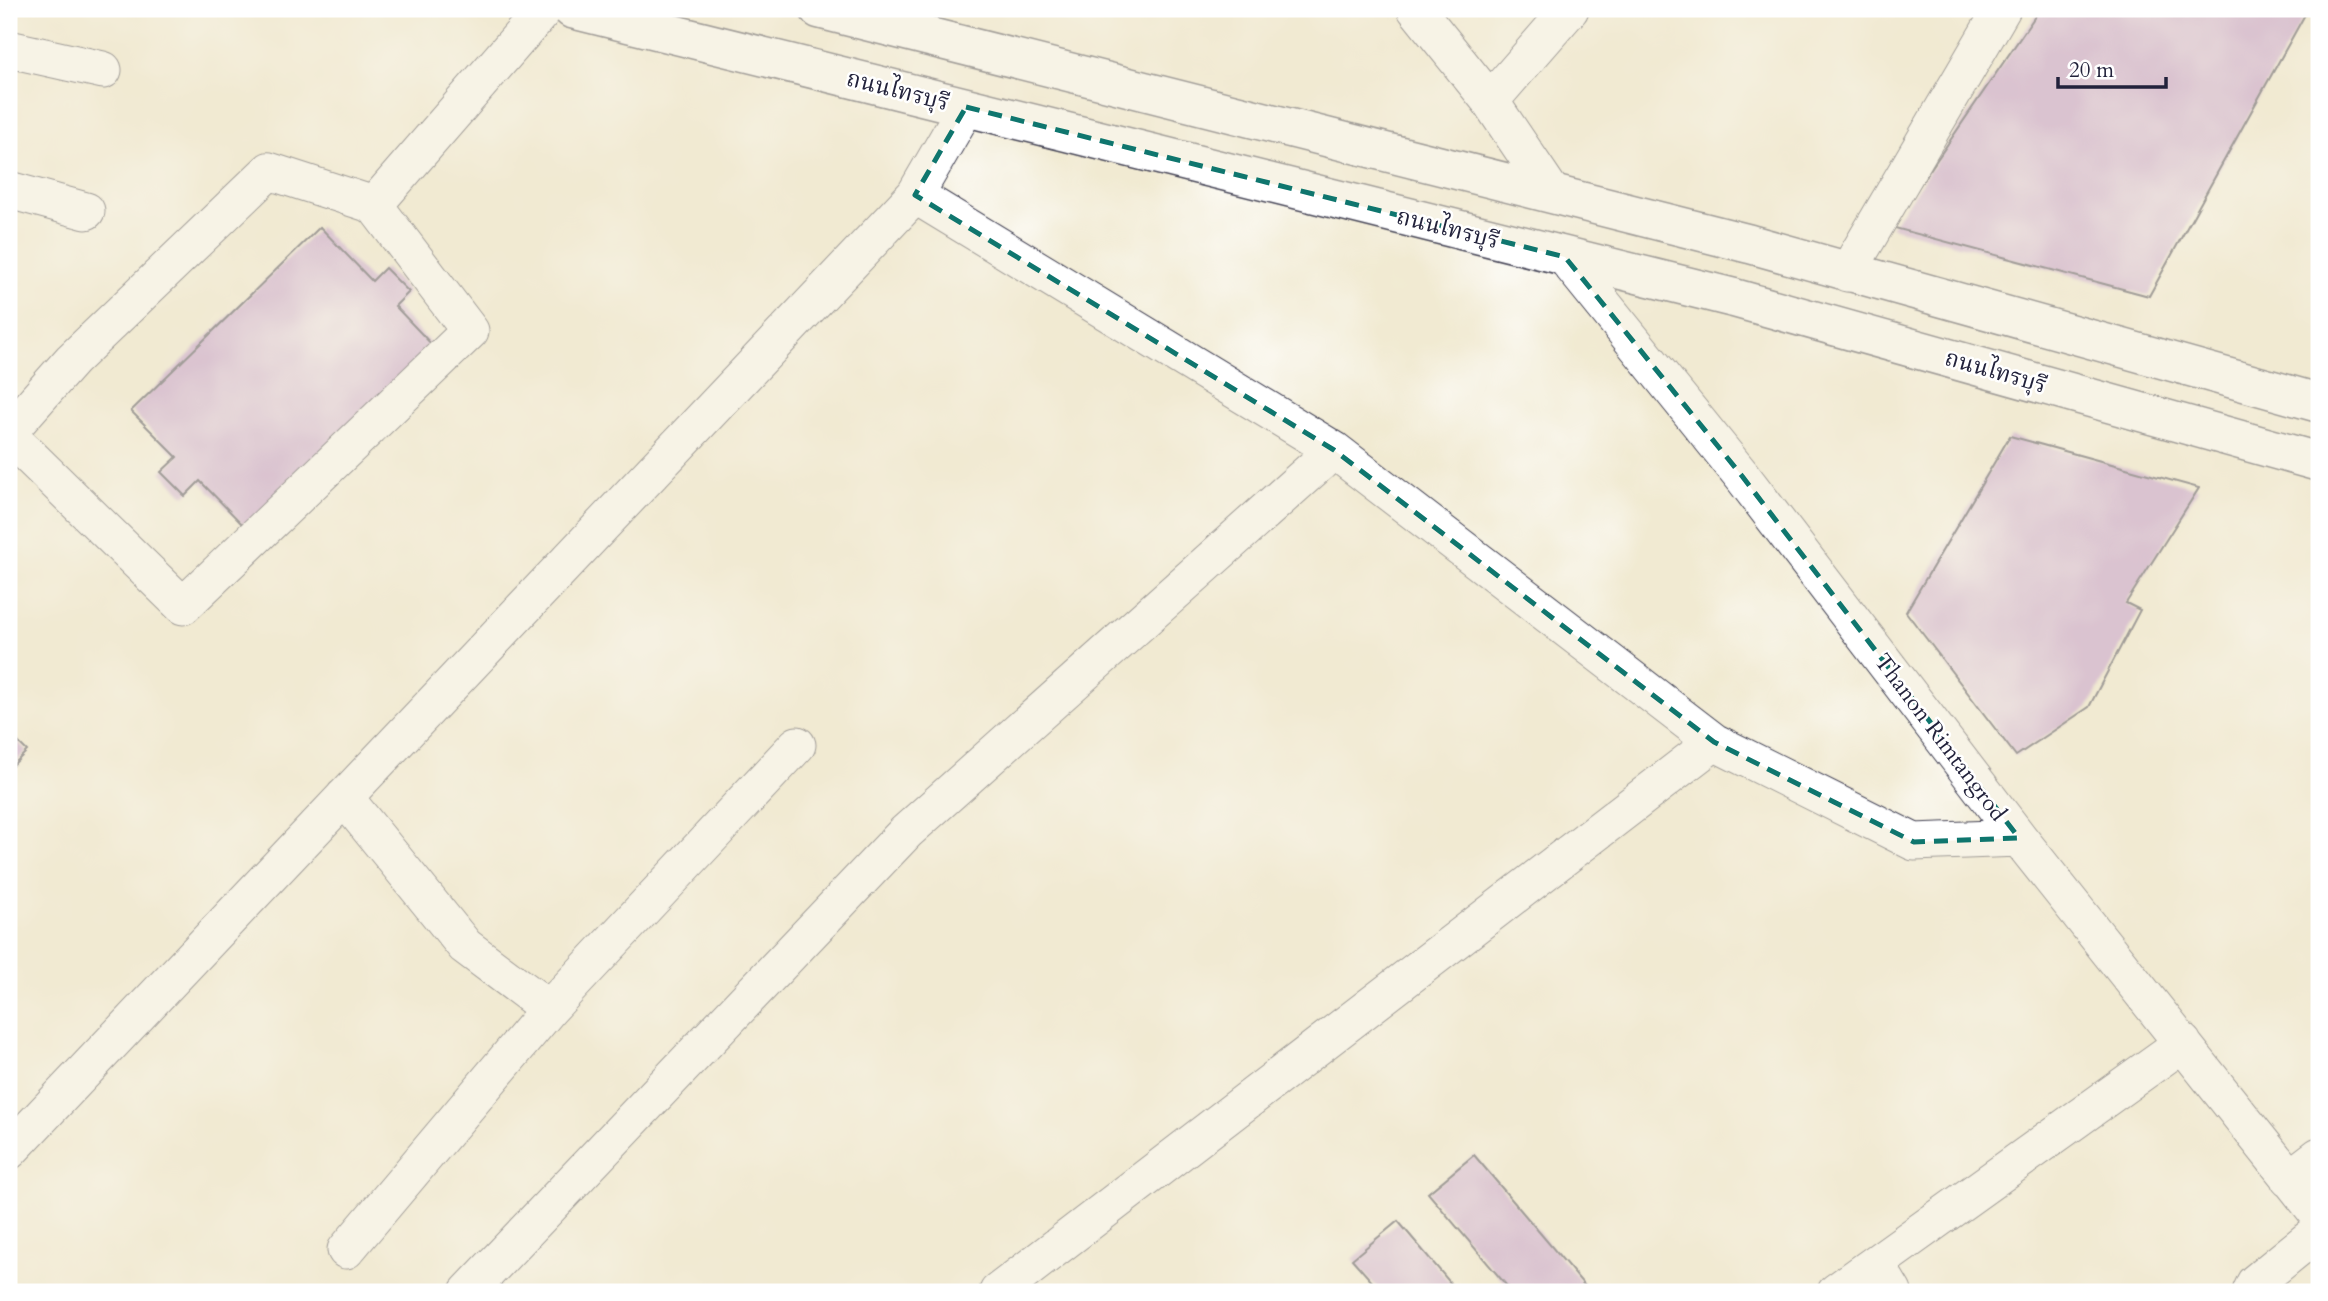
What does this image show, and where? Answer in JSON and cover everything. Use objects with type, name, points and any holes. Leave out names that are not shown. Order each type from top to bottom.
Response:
[{"type":"main road","name":"ถนนไทรบุรี","points":[[572,9],[1805,317],[2319,462]]},
{"type":"main road","points":[[819,9],[1750,244],[2319,403]]},
{"type":"street","points":[[374,205],[544,9]]},
{"type":"street","points":[[1416,9],[1490,101],[1552,193]]},
{"type":"street","points":[[1490,101],[1570,9]]},
{"type":"street","points":[[1847,273],[2002,9]]},
{"type":"street","points":[[9,49],[103,70]]},
{"type":"street","points":[[9,1151],[915,195],[967,107]]},
{"type":"street","points":[[268,170],[374,205],[470,331],[183,606],[9,434],[72,360],[268,170]]},
{"type":"street","points":[[9,190],[86,211]]},
{"type":"street","points":[[915,195],[1334,450],[1714,742],[1914,842],[2018,838]]},
{"type":"street","name":"Thanon Rimtangrod","points":[[1565,257],[1742,476],[2018,838],[2319,1215]]},
{"type":"street","points":[[468,1292],[906,832],[1334,450]]},
{"type":"street","points":[[998,1292],[1714,742]]},
{"type":"street","points":[[346,1250],[549,1009],[797,745]]},
{"type":"street","points":[[344,797],[465,946],[549,1009]]},
{"type":"street","points":[[1836,1292],[1885,1278],[2183,1042]]},
{"type":"street","points":[[2289,1179],[2319,1156]]},
{"type":"street","points":[[2252,1292],[2255,1283],[2319,1231]]},
{"type":"highlighted area","points":[[966,107],[1565,257],[1742,476],[2019,838],[1914,842],[1714,742],[1334,450],[915,195]]},
{"type":"building","points":[[2040,9],[2308,9],[2149,296],[1891,227]]},
{"type":"building","points":[[320,227],[372,281],[385,268],[409,292],[395,306],[436,349],[249,531],[200,481],[185,496],[161,472],[177,457],[131,411]]},
{"type":"building","points":[[2010,436],[2199,488],[2126,603],[2140,610],[2089,707],[2016,756],[1906,612]]},
{"type":"building","points":[[9,733],[27,751],[9,769]]},
{"type":"building","points":[[1474,1155],[1590,1292],[1512,1292],[1428,1193]]},
{"type":"building","points":[[1398,1221],[1458,1292],[1381,1292],[1352,1259]]}]
